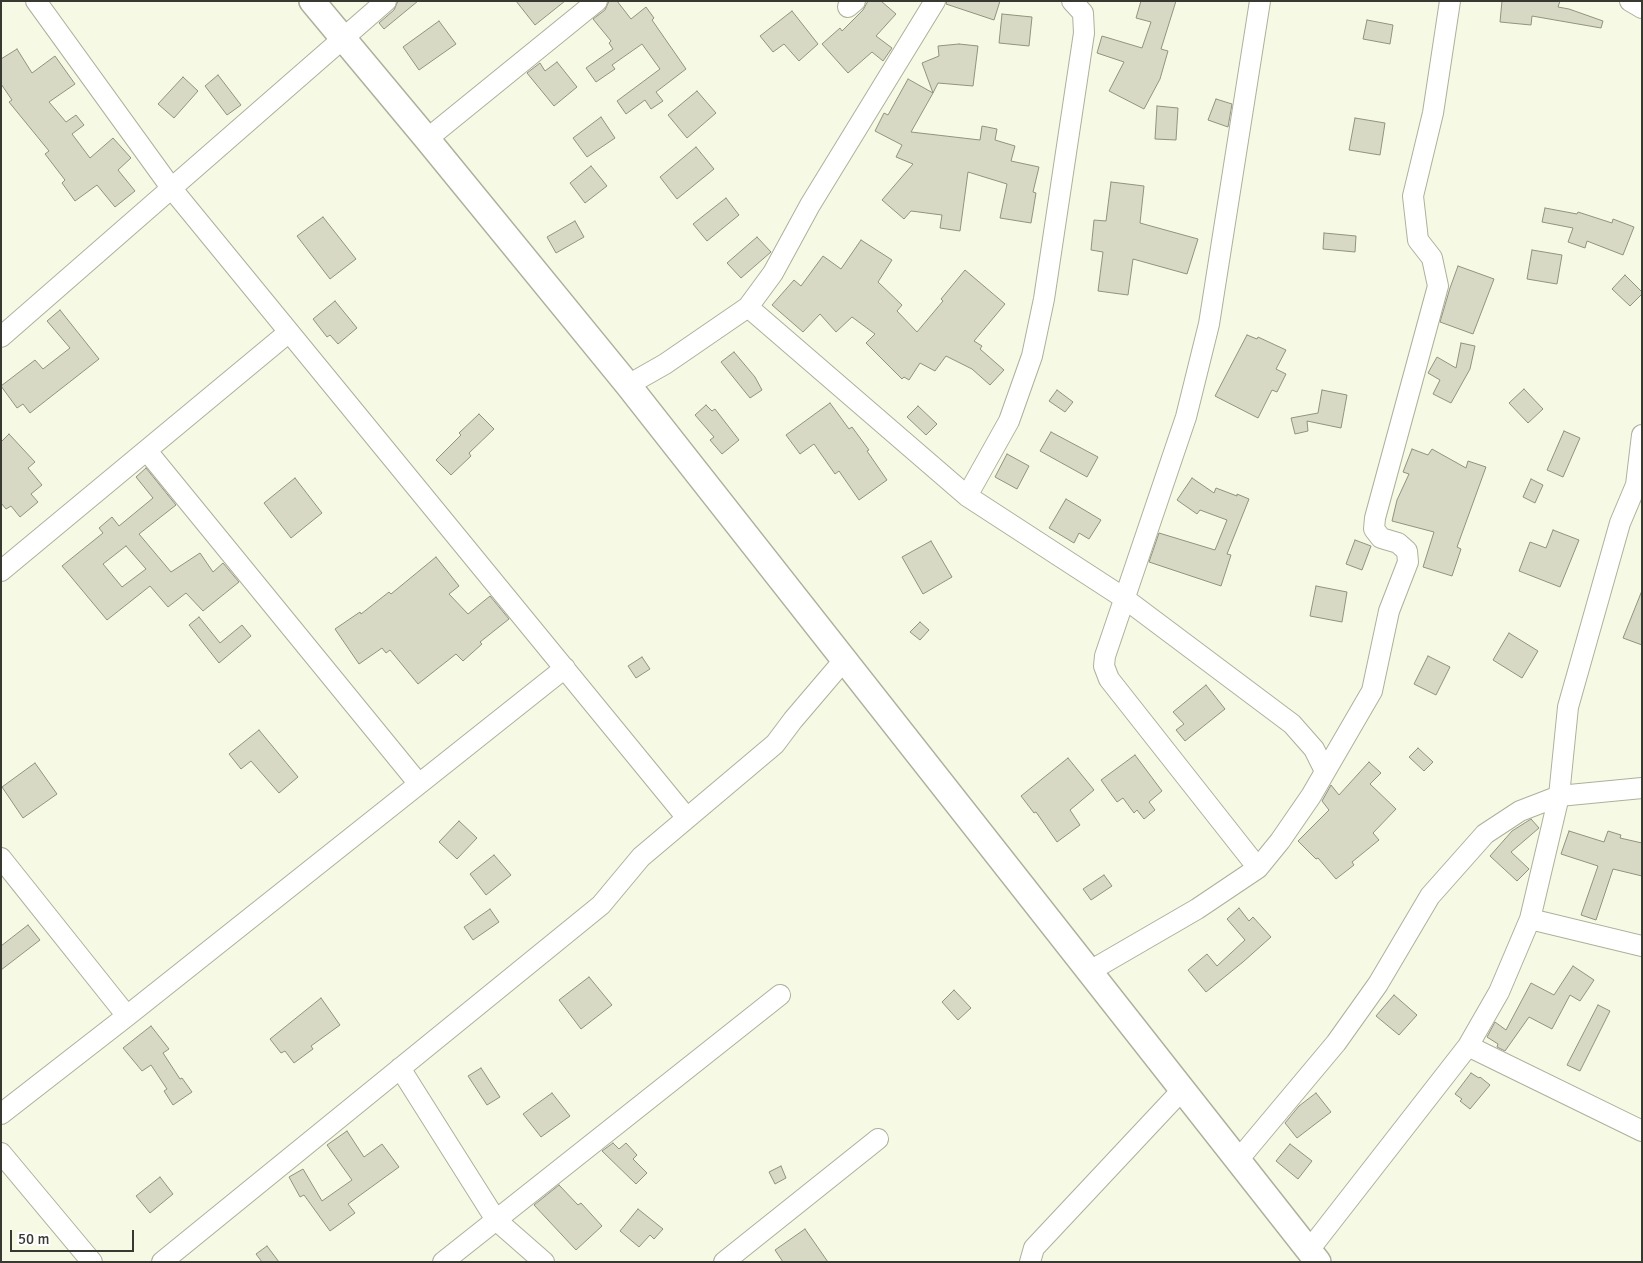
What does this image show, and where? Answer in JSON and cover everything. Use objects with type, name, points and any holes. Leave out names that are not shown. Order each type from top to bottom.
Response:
[{"type":"street","points":[[36,1],[172,189],[688,818]]},
{"type":"street","points":[[312,1],[628,385],[1313,1256],[1468,1046],[1499,992],[1530,919],[1559,796],[1568,707],[1620,522],[1639,486],[1642,435]]},
{"type":"street","points":[[1,338],[386,1]]},
{"type":"street","points":[[427,139],[597,1]]},
{"type":"street","points":[[628,385],[665,364],[748,308],[773,273],[810,205],[935,1]]},
{"type":"street","points":[[967,496],[1009,421],[1032,356],[1044,299],[1084,33],[1083,13],[1072,1]]},
{"type":"street","points":[[1258,868],[1109,679],[1104,666],[1105,656],[1124,598],[1186,417],[1209,324],[1260,1]]},
{"type":"street","points":[[1090,972],[1197,910],[1258,868],[1280,841],[1311,796],[1372,691],[1389,611],[1408,562],[1407,551],[1398,543],[1381,538],[1374,529],[1374,518],[1438,286],[1432,258],[1418,240],[1413,196],[1434,113],[1450,1]]},
{"type":"street","points":[[1630,1],[1642,8]]},
{"type":"street","points":[[748,308],[967,496],[1124,598],[1292,724],[1314,749],[1325,771]]},
{"type":"street","points":[[1,571],[289,332]]},
{"type":"street","points":[[147,451],[418,784]]},
{"type":"street","points":[[162,1262],[601,906],[641,856],[775,744],[845,659]]},
{"type":"street","points":[[1,1114],[128,1016],[565,668]]},
{"type":"street","points":[[1238,1160],[1336,1043],[1378,984],[1430,896],[1486,834],[1520,811],[1559,796],[1642,788]]},
{"type":"street","points":[[1,858],[128,1016]]},
{"type":"street","points":[[1530,919],[1642,946]]},
{"type":"street","points":[[444,1262],[780,995]]},
{"type":"street","points":[[1468,1046],[1642,1131]]},
{"type":"street","points":[[400,1068],[496,1220],[544,1262]]},
{"type":"street","points":[[1030,1262],[1034,1248],[1183,1089]]},
{"type":"street","points":[[724,1262],[878,1139]]},
{"type":"street","points":[[1,1153],[92,1262]]},
{"type":"building","points":[[398,1],[418,1],[384,29],[379,23],[394,10]]},
{"type":"building","points":[[516,1],[565,1],[535,25]]},
{"type":"building","points":[[609,1],[617,1],[631,19],[646,7],[654,18],[652,20],[686,69],[656,92],[663,101],[651,109],[645,100],[626,114],[617,101],[660,69],[642,44],[612,65],[615,69],[596,82],[586,68],[613,49],[609,43],[611,41],[593,19],[605,10]]},
{"type":"building","points":[[868,1],[881,1],[896,14],[876,36],[892,48],[883,61],[872,52],[848,73],[822,44],[840,28],[842,31],[863,10]]},
{"type":"building","points":[[947,1],[1000,1],[994,20],[946,4]]},
{"type":"building","points":[[1141,1],[1176,1],[1161,49],[1168,51],[1160,79],[1144,109],[1109,91],[1124,62],[1097,53],[1102,36],[1142,48],[1151,22],[1136,18]]},
{"type":"building","points":[[1502,1],[1560,1],[1558,7],[1603,21],[1601,28],[1532,16],[1531,25],[1500,22]]},
{"type":"building","points":[[792,11],[818,44],[799,61],[784,44],[773,52],[760,36]]},
{"type":"building","points":[[1002,14],[1032,17],[1029,46],[999,43]]},
{"type":"building","points":[[1367,20],[1393,25],[1390,44],[1363,39]]},
{"type":"building","points":[[439,21],[456,44],[419,70],[403,47]]},
{"type":"building","points":[[959,44],[978,46],[973,86],[938,83],[933,93],[922,63],[939,56],[938,46]]},
{"type":"building","points":[[17,49],[32,73],[55,56],[75,84],[49,102],[66,122],[76,115],[84,125],[72,134],[90,158],[113,138],[131,158],[118,170],[135,191],[115,207],[97,185],[75,201],[62,183],[65,180],[45,154],[49,151],[9,102],[12,100],[1,84],[1,59]]},
{"type":"building","points":[[557,62],[577,87],[554,106],[527,73],[540,63],[545,71]]},
{"type":"building","points":[[218,75],[241,105],[227,115],[205,86]]},
{"type":"building","points":[[183,77],[198,91],[174,118],[158,104]]},
{"type":"building","points":[[908,79],[933,93],[911,132],[980,140],[982,126],[997,129],[995,140],[1015,146],[1011,161],[1039,167],[1033,192],[1036,193],[1031,223],[1000,218],[1007,184],[968,172],[960,231],[940,228],[942,215],[911,211],[904,219],[882,200],[913,164],[896,157],[902,145],[875,131],[884,113],[888,115]]},
{"type":"building","points":[[697,91],[716,113],[687,138],[668,115]]},
{"type":"building","points":[[1216,99],[1232,104],[1228,127],[1208,120]]},
{"type":"building","points":[[1157,106],[1178,108],[1176,140],[1155,139]]},
{"type":"building","points":[[601,117],[615,138],[587,157],[573,138]]},
{"type":"building","points":[[1355,118],[1385,123],[1380,155],[1349,150]]},
{"type":"building","points":[[696,147],[714,169],[677,199],[660,177]]},
{"type":"building","points":[[591,166],[607,186],[585,203],[570,183]]},
{"type":"building","points":[[1111,182],[1144,186],[1140,223],[1198,239],[1187,274],[1133,259],[1128,295],[1098,291],[1103,252],[1091,250],[1094,220],[1106,221]]},
{"type":"building","points":[[726,198],[739,215],[707,241],[693,224]]},
{"type":"building","points":[[1545,208],[1577,214],[1578,212],[1612,223],[1613,219],[1634,227],[1623,255],[1587,241],[1585,248],[1568,242],[1573,228],[1542,222]]},
{"type":"building","points":[[323,217],[356,259],[330,279],[297,236]]},
{"type":"building","points":[[575,221],[584,237],[556,253],[547,237]]},
{"type":"building","points":[[1324,233],[1356,236],[1355,252],[1323,249]]},
{"type":"building","points":[[757,237],[771,252],[741,278],[727,263]]},
{"type":"building","points":[[861,240],[892,260],[878,282],[902,305],[897,311],[917,332],[943,301],[941,299],[965,270],[1005,304],[974,341],[982,346],[980,349],[1004,370],[990,385],[972,369],[946,356],[935,371],[920,363],[909,380],[904,377],[902,379],[866,343],[875,334],[852,317],[836,332],[820,314],[803,332],[772,305],[794,280],[801,286],[823,256],[841,269]]},
{"type":"building","points":[[1532,250],[1562,255],[1557,284],[1527,279]]},
{"type":"building","points":[[1458,266],[1494,279],[1473,334],[1440,322]]},
{"type":"building","points":[[1625,275],[1642,292],[1630,306],[1612,289]]},
{"type":"building","points":[[335,301],[357,328],[338,344],[330,335],[327,337],[313,319]]},
{"type":"building","points":[[60,310],[99,359],[30,413],[23,404],[17,408],[1,386],[35,360],[43,369],[70,348],[47,321]]},
{"type":"building","points":[[1247,335],[1257,339],[1258,337],[1286,350],[1276,369],[1286,374],[1277,392],[1272,390],[1258,418],[1215,396]]},
{"type":"building","points":[[1461,343],[1475,346],[1470,369],[1451,403],[1433,394],[1440,380],[1428,373],[1437,357],[1456,368]]},
{"type":"building","points":[[734,352],[755,377],[762,390],[750,398],[721,362]]},
{"type":"building","points":[[1524,389],[1543,409],[1528,423],[1509,403]]},
{"type":"building","points":[[1057,390],[1073,402],[1065,412],[1049,401]]},
{"type":"building","points":[[1322,390],[1347,395],[1341,428],[1307,421],[1308,431],[1295,434],[1291,418],[1318,413]]},
{"type":"building","points":[[830,403],[849,429],[852,427],[869,450],[867,451],[887,480],[859,500],[839,471],[835,474],[814,444],[800,454],[786,435]]},
{"type":"building","points":[[706,405],[712,411],[715,409],[739,440],[722,454],[710,440],[714,437],[695,415]]},
{"type":"building","points":[[918,406],[937,424],[926,435],[907,417]]},
{"type":"building","points":[[479,414],[494,429],[469,453],[471,456],[451,475],[436,460],[461,435],[459,433]]},
{"type":"building","points":[[1564,431],[1580,438],[1563,477],[1547,470]]},
{"type":"building","points":[[1051,432],[1098,457],[1087,477],[1040,451]]},
{"type":"building","points":[[9,434],[35,462],[28,468],[42,485],[31,494],[38,502],[20,517],[11,506],[6,509],[1,503],[1,442]]},
{"type":"building","points":[[1412,449],[1428,455],[1432,449],[1466,468],[1468,461],[1486,467],[1457,547],[1461,549],[1452,576],[1423,567],[1434,532],[1392,521],[1397,500],[1409,474],[1403,472]]},
{"type":"building","points":[[1007,454],[1029,466],[1017,489],[995,477]]},
{"type":"building","points":[[146,468],[176,505],[139,534],[171,572],[200,553],[213,572],[223,563],[239,582],[203,611],[186,593],[168,607],[150,586],[107,620],[62,566],[103,533],[99,528],[112,517],[119,526],[153,498],[136,477]],"holes":[[[126,546],[146,569],[122,587],[103,564]]]},
{"type":"building","points":[[295,478],[322,513],[291,538],[264,503]]},
{"type":"building","points":[[1192,478],[1214,493],[1216,488],[1249,499],[1227,554],[1231,555],[1221,586],[1149,562],[1159,533],[1215,550],[1227,520],[1200,510],[1197,514],[1177,500]]},
{"type":"building","points":[[1531,479],[1543,485],[1535,503],[1523,497]]},
{"type":"building","points":[[1066,499],[1101,520],[1089,539],[1079,533],[1074,543],[1049,528]]},
{"type":"building","points":[[1553,530],[1579,540],[1560,587],[1519,571],[1530,542],[1546,548]]},
{"type":"building","points":[[1355,540],[1371,546],[1362,570],[1346,564]]},
{"type":"building","points":[[931,541],[952,577],[923,594],[902,557]]},
{"type":"building","points":[[436,557],[459,586],[449,594],[468,614],[490,596],[509,619],[480,642],[482,644],[463,661],[456,654],[418,684],[390,650],[386,653],[382,648],[359,664],[335,629],[360,612],[361,614],[389,592],[391,594]]},
{"type":"building","points":[[1316,586],[1347,592],[1342,622],[1310,616]]},
{"type":"building","points":[[1642,593],[1642,645],[1623,638]]},
{"type":"building","points":[[199,617],[220,643],[242,625],[251,636],[219,663],[189,625]]},
{"type":"building","points":[[920,622],[929,630],[920,640],[910,632]]},
{"type":"building","points":[[1509,633],[1538,651],[1522,678],[1493,660]]},
{"type":"building","points":[[1428,656],[1450,667],[1436,695],[1414,684]]},
{"type":"building","points":[[642,657],[650,669],[636,678],[628,666]]},
{"type":"building","points":[[1206,685],[1225,709],[1185,741],[1176,730],[1184,724],[1173,712]]},
{"type":"building","points":[[259,730],[298,777],[279,793],[251,761],[241,769],[229,754]]},
{"type":"building","points":[[1418,748],[1433,762],[1424,771],[1409,757]]},
{"type":"building","points":[[1135,755],[1162,791],[1149,802],[1155,810],[1144,819],[1137,810],[1134,813],[1123,798],[1117,802],[1101,780]]},
{"type":"building","points":[[1068,758],[1094,790],[1070,810],[1080,825],[1057,842],[1036,812],[1034,813],[1021,796]]},
{"type":"building","points":[[1369,762],[1381,773],[1370,784],[1396,809],[1373,833],[1379,840],[1352,862],[1354,865],[1336,879],[1318,858],[1316,859],[1298,841],[1329,810],[1322,801],[1331,785],[1339,795]]},
{"type":"building","points":[[35,763],[57,794],[23,818],[2,787]]},
{"type":"building","points":[[1531,819],[1539,828],[1511,852],[1529,869],[1517,881],[1490,856],[1512,831]]},
{"type":"building","points":[[459,821],[477,838],[457,859],[439,842]]},
{"type":"building","points":[[1569,831],[1604,842],[1608,831],[1621,835],[1620,838],[1642,843],[1642,876],[1613,869],[1596,920],[1581,915],[1598,866],[1561,854]]},
{"type":"building","points":[[494,855],[511,875],[486,895],[470,874]]},
{"type":"building","points":[[1104,875],[1112,886],[1091,900],[1083,889]]},
{"type":"building","points":[[1239,908],[1249,921],[1253,917],[1271,937],[1206,992],[1188,970],[1207,954],[1217,966],[1245,940],[1227,919]]},
{"type":"building","points":[[490,909],[499,922],[473,940],[464,927]]},
{"type":"building","points":[[28,925],[40,940],[1,970],[1,946]]},
{"type":"building","points":[[1573,966],[1594,980],[1580,1001],[1570,995],[1552,1029],[1529,1017],[1505,1051],[1497,1047],[1498,1044],[1487,1037],[1495,1022],[1506,1030],[1531,983],[1554,995]]},
{"type":"building","points":[[589,977],[612,1005],[581,1029],[559,1000]]},
{"type":"building","points":[[954,990],[971,1008],[958,1020],[942,1002]]},
{"type":"building","points":[[1394,995],[1417,1015],[1399,1035],[1376,1016]]},
{"type":"building","points":[[321,998],[340,1025],[311,1046],[313,1049],[294,1063],[285,1051],[281,1053],[270,1039]]},
{"type":"building","points":[[1598,1005],[1610,1011],[1580,1071],[1567,1065]]},
{"type":"building","points":[[151,1026],[169,1049],[163,1053],[180,1079],[182,1078],[192,1092],[173,1105],[164,1091],[167,1089],[151,1065],[142,1071],[123,1048]]},
{"type":"building","points":[[481,1068],[500,1097],[487,1105],[468,1076]]},
{"type":"building","points":[[1471,1073],[1490,1085],[1470,1109],[1455,1094]]},
{"type":"building","points":[[552,1093],[570,1116],[541,1137],[523,1114]]},
{"type":"building","points":[[1316,1093],[1331,1112],[1297,1138],[1285,1123],[1299,1106]]},
{"type":"building","points":[[347,1131],[364,1157],[382,1144],[399,1167],[348,1204],[355,1213],[330,1231],[304,1195],[300,1197],[289,1177],[303,1169],[322,1201],[352,1180],[327,1145]]},
{"type":"building","points":[[613,1143],[619,1149],[626,1143],[637,1155],[633,1159],[647,1173],[636,1184],[602,1151]]},
{"type":"building","points":[[1290,1144],[1312,1161],[1298,1179],[1276,1161]]},
{"type":"building","points":[[781,1166],[786,1178],[775,1184],[769,1172]]},
{"type":"building","points":[[160,1177],[173,1194],[150,1213],[136,1196]]},
{"type":"building","points":[[559,1185],[578,1205],[581,1203],[602,1226],[576,1250],[534,1205]]},
{"type":"building","points":[[638,1209],[663,1229],[654,1239],[650,1235],[639,1247],[620,1231]]},
{"type":"building","points":[[805,1229],[828,1262],[783,1262],[775,1250]]},
{"type":"building","points":[[267,1246],[279,1262],[262,1262],[256,1254]]}]
